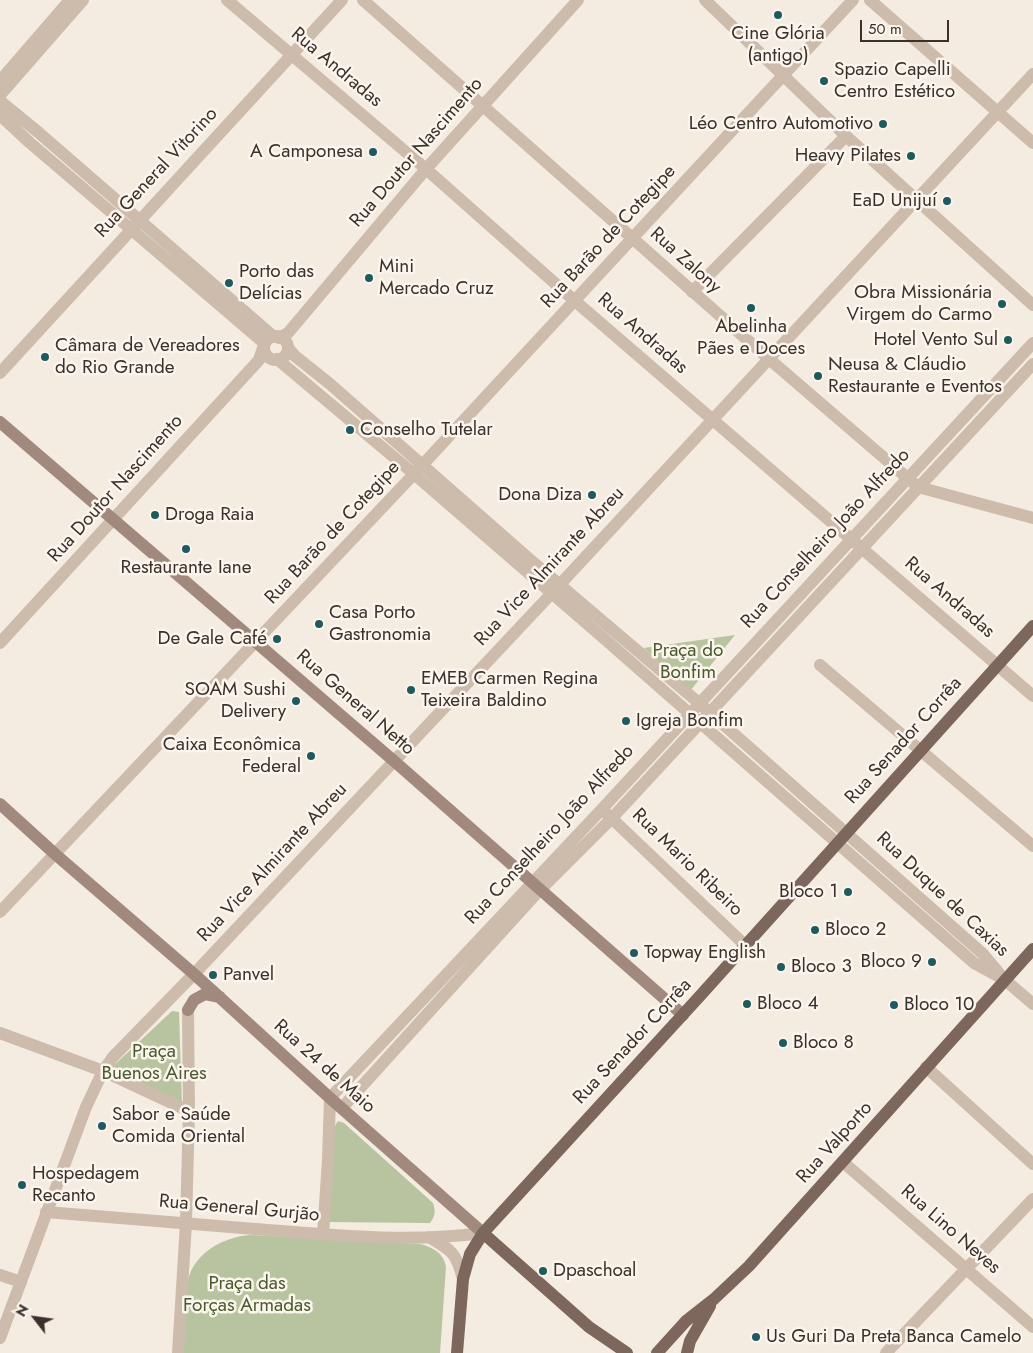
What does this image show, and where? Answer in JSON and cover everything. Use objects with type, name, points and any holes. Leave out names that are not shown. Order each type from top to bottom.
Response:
[{"type":"main road","name":"Rua General Netto","points":[[0,422],[394,761],[683,1015]]},
{"type":"main road","name":"Rua Senador Corrêa","points":[[457,1353],[463,1279],[470,1254],[483,1233],[746,946],[1033,626]]},
{"type":"main road","name":"Rua 24 de Maio","points":[[0,804],[220,997],[330,1098],[589,1327],[623,1352]]},
{"type":"main road","name":"Rua Valporto","points":[[657,1353],[686,1321],[714,1299],[749,1266],[1033,950]]},
{"type":"main road","points":[[188,1010],[194,1000],[205,994],[220,997]]},
{"type":"main road","points":[[687,1353],[690,1341],[714,1299]]},
{"type":"street","points":[[0,81],[70,0]]},
{"type":"street","points":[[0,95],[84,0]]},
{"type":"street","name":"Rua Andradas","points":[[227,0],[426,169],[575,301],[1033,696]]},
{"type":"street","name":"Rua General Vitorino","points":[[0,373],[342,0]]},
{"type":"street","name":"Rua Zalony","points":[[363,0],[692,292],[918,487]]},
{"type":"street","name":"Rua Doutor Nascimento","points":[[0,643],[275,344],[426,169],[578,0]]},
{"type":"street","points":[[705,0],[846,136],[1033,305]]},
{"type":"street","name":"Rua Barão de Cotegipe","points":[[0,912],[418,470],[853,0]]},
{"type":"street","points":[[870,0],[1033,143]]},
{"type":"street","name":"Rua Vice Almirante Abreu","points":[[0,1338],[86,1107],[103,1071],[112,1057],[194,974],[714,420],[1033,74]]},
{"type":"street","name":"Rua Duque de Caxias","points":[[0,101],[170,245],[188,270]]},
{"type":"street","name":"Rua Duque de Caxias","points":[[0,115],[161,256],[188,270],[275,344],[295,356],[330,384],[379,427],[418,470]]},
{"type":"street","points":[[29,142],[38,132]]},
{"type":"street","points":[[692,292],[846,136]]},
{"type":"street","points":[[76,183],[87,174]]},
{"type":"street","points":[[90,195],[100,186]]},
{"type":"street","points":[[161,256],[170,245]]},
{"type":"street","name":"Rua Conselheiro João Alfredo","points":[[890,508],[908,479],[1033,343]]},
{"type":"street","points":[[275,344],[285,356],[275,359],[275,344]]},
{"type":"street","name":"Rua Duque de Caxias","points":[[275,359],[370,437],[418,470],[556,588],[616,631],[982,954],[1005,980]]},
{"type":"street","points":[[1015,364],[1029,368]]},
{"type":"street","name":"Rua Conselheiro João Alfredo","points":[[342,1108],[444,995],[470,958],[535,886],[575,846],[612,818],[783,632],[812,592],[857,543],[890,508],[918,487],[1029,368]]},
{"type":"street","points":[[321,395],[330,384]]},
{"type":"street","points":[[956,426],[966,436]]},
{"type":"street","points":[[370,437],[379,427]]},
{"type":"street","points":[[918,487],[1033,518]]},
{"type":"street","name":"Rua Duque de Caxias","points":[[556,588],[607,641],[771,786],[974,963],[1005,980]]},
{"type":"street","name":"Rua Conselheiro João Alfredo","points":[[575,846],[602,808],[689,713],[773,623],[812,592]]},
{"type":"street","points":[[773,623],[783,632]]},
{"type":"street","points":[[607,641],[616,631]]},
{"type":"street","points":[[820,665],[1033,846]]},
{"type":"street","points":[[746,763],[755,753]]},
{"type":"street","points":[[648,758],[658,768]]},
{"type":"street","points":[[771,786],[782,776]]},
{"type":"street","name":"Rua Mario Ribeiro","points":[[602,808],[746,946]]},
{"type":"street","name":"Rua Conselheiro João Alfredo","points":[[330,1098],[434,986],[470,958]]},
{"type":"street","points":[[1005,980],[1033,1004]]},
{"type":"street","points":[[434,986],[444,995]]},
{"type":"street","points":[[159,1009],[171,1002],[176,1002],[182,1004],[188,1010],[189,1111],[186,1223],[178,1353]]},
{"type":"street","points":[[0,1033],[103,1071],[189,1111]]},
{"type":"street","points":[[926,1067],[1033,1164]]},
{"type":"street","points":[[322,1235],[328,1160],[330,1098]]},
{"type":"street","name":"Rua Lino Neves","points":[[843,1162],[1033,1327]]},
{"type":"street","points":[[886,1353],[1033,1199]]},
{"type":"street","name":"Rua General Gurjão","points":[[46,1212],[322,1235],[386,1238],[450,1237],[483,1233]]},
{"type":"street","points":[[430,1237],[448,1248],[457,1258],[463,1279]]},
{"type":"street","points":[[0,1275],[21,1282]]},
{"type":"green space","name":"Praça do Bonfim","points":[[735,635],[690,691],[644,648]]},
{"type":"green space","name":"Praça Buenos Aires","points":[[172,1011],[179,1012],[182,1104],[111,1068]]},
{"type":"green space","points":[[338,1121],[344,1123],[433,1203],[434,1214],[430,1223],[326,1222],[335,1126]]},
{"type":"green space","name":"Praça das Forças Armadas","points":[[240,1236],[420,1244],[433,1249],[443,1258],[446,1267],[440,1353],[182,1353],[188,1280],[197,1261],[221,1243]]},
{"type":"place","name":"Cine Glória (antigo)","points":[[778,15]]},
{"type":"place","name":"Spazio Capelli Centro Estético","points":[[824,81]]},
{"type":"place","name":"Léo Centro Automotivo","points":[[883,124]]},
{"type":"place","name":"A Camponesa","points":[[373,152]]},
{"type":"place","name":"Heavy Pilates","points":[[911,156]]},
{"type":"place","name":"EaD Unijuí","points":[[947,201]]},
{"type":"place","name":"Mini Mercado Cruz","points":[[369,278]]},
{"type":"place","name":"Porto das Delícias","points":[[229,283]]},
{"type":"place","name":"Obra Missionária Virgem do Carmo","points":[[1002,304]]},
{"type":"place","name":"Abelinha Pães e Doces","points":[[751,308]]},
{"type":"place","name":"Hotel Vento Sul","points":[[1008,340]]},
{"type":"place","name":"Câmara de Vereadores do Rio Grande","points":[[45,357]]},
{"type":"place","name":"Neusa & Cláudio Restaurante e Eventos","points":[[818,376]]},
{"type":"place","name":"Conselho Tutelar","points":[[350,430]]},
{"type":"place","name":"Dona Diza","points":[[592,495]]},
{"type":"place","name":"Droga Raia","points":[[155,515]]},
{"type":"place","name":"Restaurante Iane","points":[[186,549]]},
{"type":"place","name":"Casa Porto Gastronomia","points":[[319,624]]},
{"type":"place","name":"De Gale Café","points":[[277,639]]},
{"type":"place","name":"EMEB Carmen Regina Teixeira Baldino","points":[[411,690]]},
{"type":"place","name":"SOAM Sushi Delivery","points":[[296,701]]},
{"type":"place","name":"Igreja Bonfim","points":[[626,721]]},
{"type":"place","name":"Caixa Econômica Federal","points":[[311,756]]},
{"type":"place","name":"Bloco 1","points":[[848,892]]},
{"type":"place","name":"Bloco 2","points":[[815,930]]},
{"type":"place","name":"Topway English","points":[[634,953]]},
{"type":"place","name":"Bloco 9","points":[[932,962]]},
{"type":"place","name":"Bloco 3","points":[[781,967]]},
{"type":"place","name":"Panvel","points":[[213,975]]},
{"type":"place","name":"Bloco 4","points":[[747,1004]]},
{"type":"place","name":"Bloco 10","points":[[894,1005]]},
{"type":"place","name":"Bloco 8","points":[[783,1043]]},
{"type":"place","name":"Sabor e Saúde Comida Oriental","points":[[102,1126]]},
{"type":"place","name":"Hospedagem Recanto","points":[[22,1185]]},
{"type":"place","name":"Dpaschoal","points":[[543,1271]]},
{"type":"place","name":"Us Guri Da Preta Banca Camelo","points":[[756,1337]]}]
